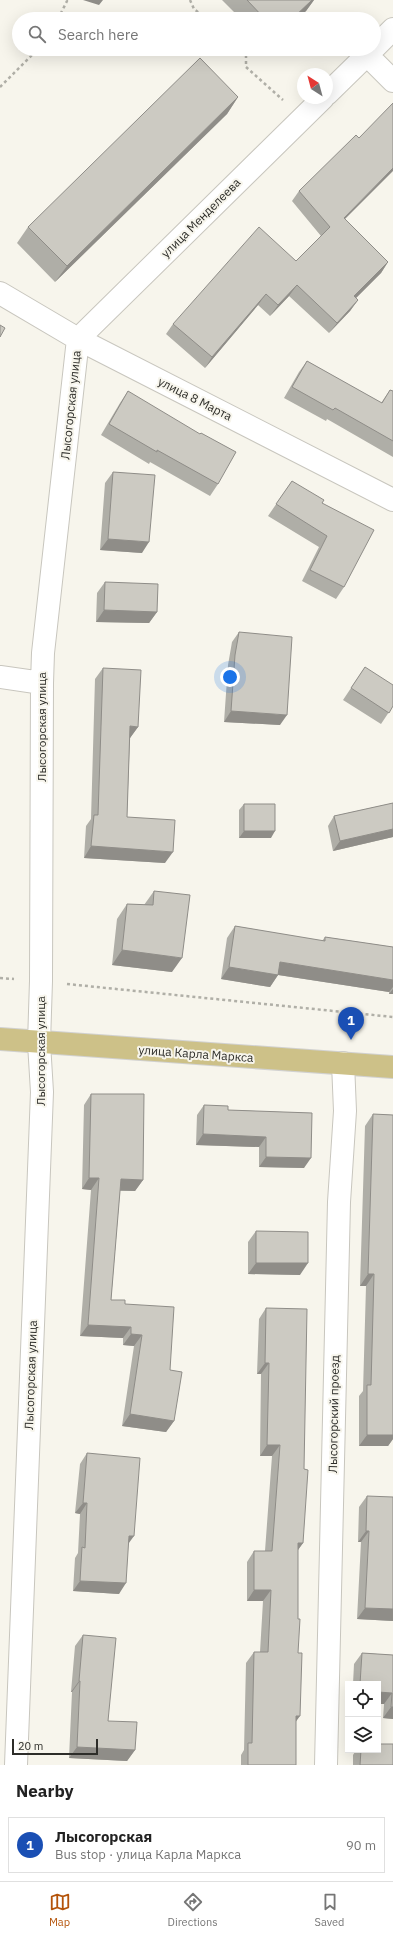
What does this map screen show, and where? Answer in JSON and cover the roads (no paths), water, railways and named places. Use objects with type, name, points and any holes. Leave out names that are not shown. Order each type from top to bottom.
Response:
[{"type":"main road","name":"улица Карла Маркса","points":[[0,1039],[39,1043],[393,1067]]},
{"type":"street","points":[[381,40],[393,29]]},
{"type":"street","points":[[333,88],[365,56]]},
{"type":"street","points":[[375,56],[393,81]]},
{"type":"street","name":"улица Менделеева","points":[[78,338],[317,104]]},
{"type":"street","name":"улица 8 Марта","points":[[0,293],[78,338],[393,500]]},
{"type":"street","name":"Лысогорская улица","points":[[16,1765],[42,1092],[39,1043],[41,981],[43,654],[78,338]]},
{"type":"street","points":[[0,677],[42,683]]},
{"type":"street","name":"Лысогорский проезд","points":[[326,1765],[339,1202],[345,1112],[343,1063]]},
{"type":"place","name":"Лысогорская","points":[[351,1040]]}]
